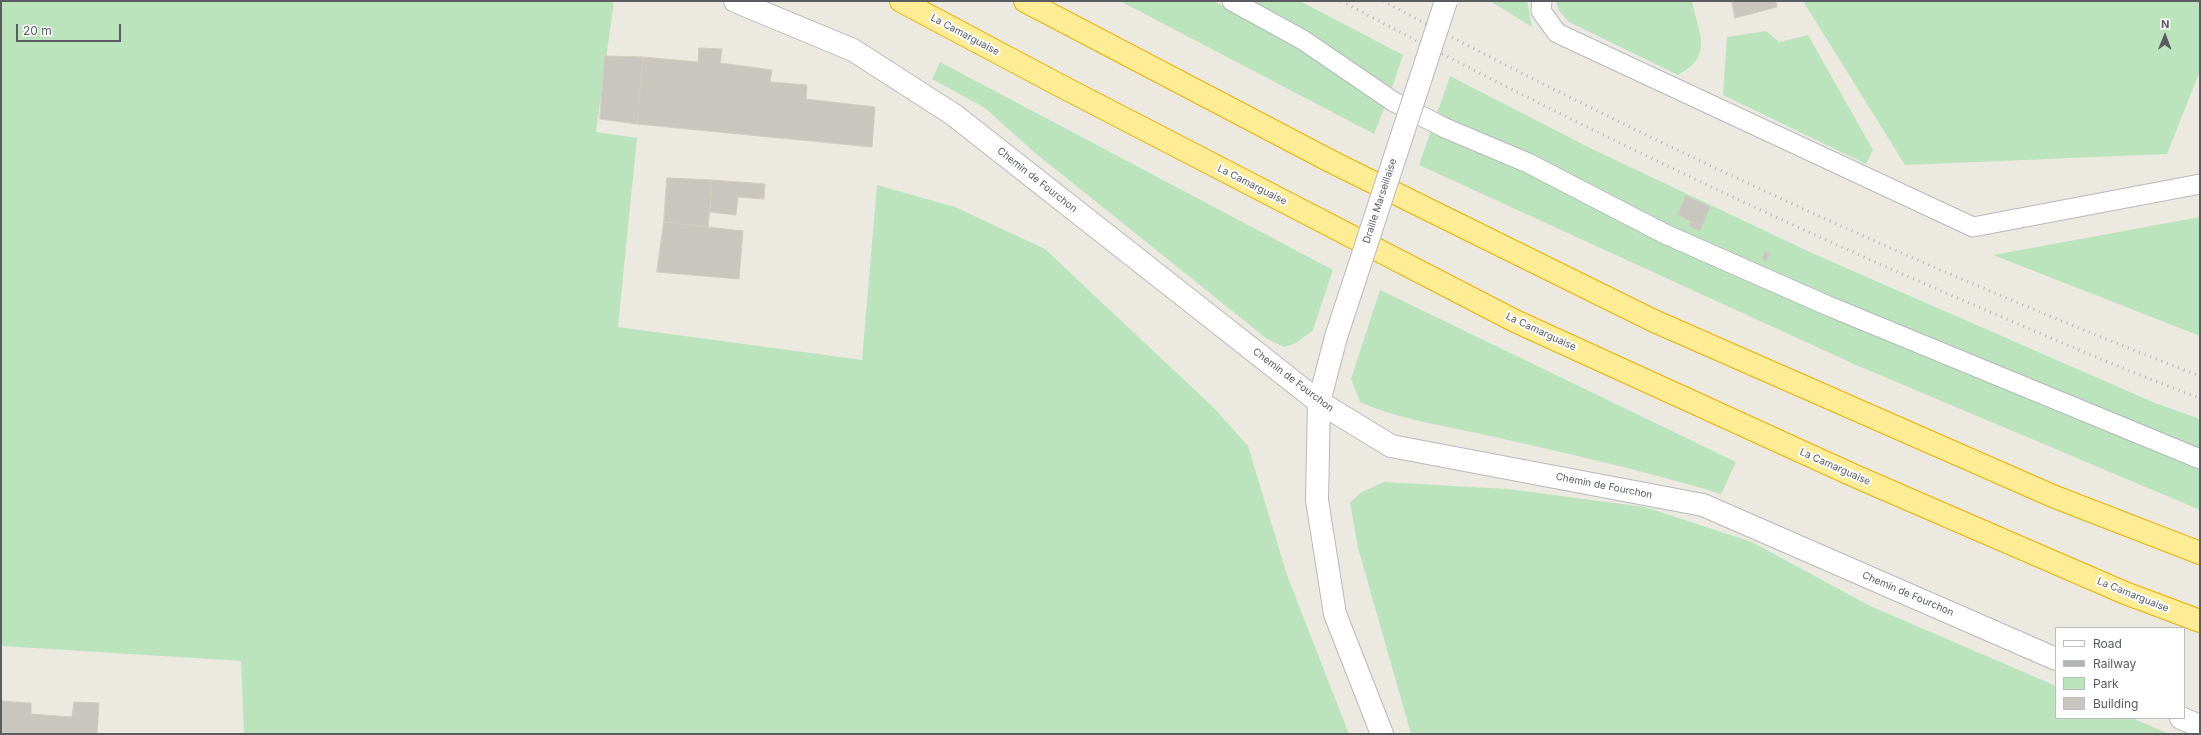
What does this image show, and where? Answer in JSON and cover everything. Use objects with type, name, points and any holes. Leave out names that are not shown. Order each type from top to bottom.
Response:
[{"type":"highway","name":"La Camarguaise","points":[[901,1],[1059,85],[1515,321],[1857,478],[2125,593],[2200,621]]},
{"type":"highway","points":[[1025,1],[1334,163],[1654,321],[2055,497],[2200,553]]},
{"type":"street","name":"Chemin de Fourchon","points":[[735,1],[853,50],[954,115],[1319,402],[1390,446],[1704,505],[2055,659]]},
{"type":"street","name":"Draille Marseillaise","points":[[1382,734],[1335,614],[1317,500],[1319,402],[1336,337],[1446,1]]},
{"type":"street","points":[[2183,719],[2200,726]]},
{"type":"lane","points":[[1232,1],[1303,40],[1394,102],[1445,128],[1528,163],[1665,234],[1984,371],[2200,459]]},
{"type":"lane","points":[[1542,1],[1541,11],[1557,33],[1973,227],[2200,184]]},
{"type":"green space","points":[[1,1],[614,1],[596,132],[637,138],[618,327],[862,360],[877,185],[955,207],[1045,249],[1215,409],[1248,446],[1287,575],[1349,734],[244,734],[241,661],[1,646]]},
{"type":"green space","points":[[1120,1],[1214,1],[1290,43],[1385,106],[1374,134]]},
{"type":"green space","points":[[1249,1],[1300,1],[1403,55],[1392,88],[1325,44]]},
{"type":"green space","points":[[1490,1],[1527,1],[1532,27]]},
{"type":"green space","points":[[1556,1],[1692,1],[1701,42],[1697,60],[1678,75],[1569,22],[1559,11]]},
{"type":"green space","points":[[1803,1],[2200,1],[2200,71],[2167,154],[1905,165]]},
{"type":"green space","points":[[1766,31],[1779,42],[1808,35],[1873,150],[1866,164],[1723,95],[1727,37]]},
{"type":"green space","points":[[940,62],[1333,270],[1313,330],[1296,343],[1284,347],[1267,339],[1034,152],[985,108],[932,79]]},
{"type":"green space","points":[[1450,76],[1590,148],[1814,254],[2155,403],[2200,419],[2200,510],[1856,365],[1419,165]]},
{"type":"green space","points":[[2200,217],[2200,336],[1993,255]]},
{"type":"green space","points":[[1380,290],[1736,462],[1721,494],[1604,462],[1405,418],[1360,402],[1351,379]]},
{"type":"green space","points":[[1384,482],[1508,489],[1645,507],[1752,542],[1870,606],[2055,686],[2055,719],[2134,719],[2169,734],[1411,734],[1358,548],[1350,503],[1360,493]]},
{"type":"building","points":[[1732,1],[1776,1],[1777,7],[1735,18]]},
{"type":"building","points":[[699,48],[722,49],[720,63],[772,70],[770,82],[807,85],[806,99],[875,107],[872,147],[637,124],[643,57],[698,62]]},
{"type":"building","points":[[605,56],[643,57],[637,124],[600,119]]},
{"type":"building","points":[[667,178],[712,180],[708,227],[664,222]]},
{"type":"building","points":[[712,180],[765,184],[764,199],[738,197],[736,215],[710,212]]},
{"type":"building","points":[[1686,196],[1710,207],[1702,226],[1678,215]]},
{"type":"building","points":[[1691,221],[1702,226],[1700,231],[1689,226]]},
{"type":"building","points":[[664,222],[743,231],[739,279],[657,272]]},
{"type":"building","points":[[1765,252],[1769,254],[1766,261],[1762,259]]},
{"type":"building","points":[[1,701],[31,703],[31,714],[72,717],[74,702],[99,703],[97,734],[1,734]]},
{"type":"railway","points":[[1341,1],[1573,120],[1808,232],[2054,339],[2200,398]]},
{"type":"railway","points":[[1383,1],[1583,104],[1786,201],[1991,292],[2200,376]]}]
